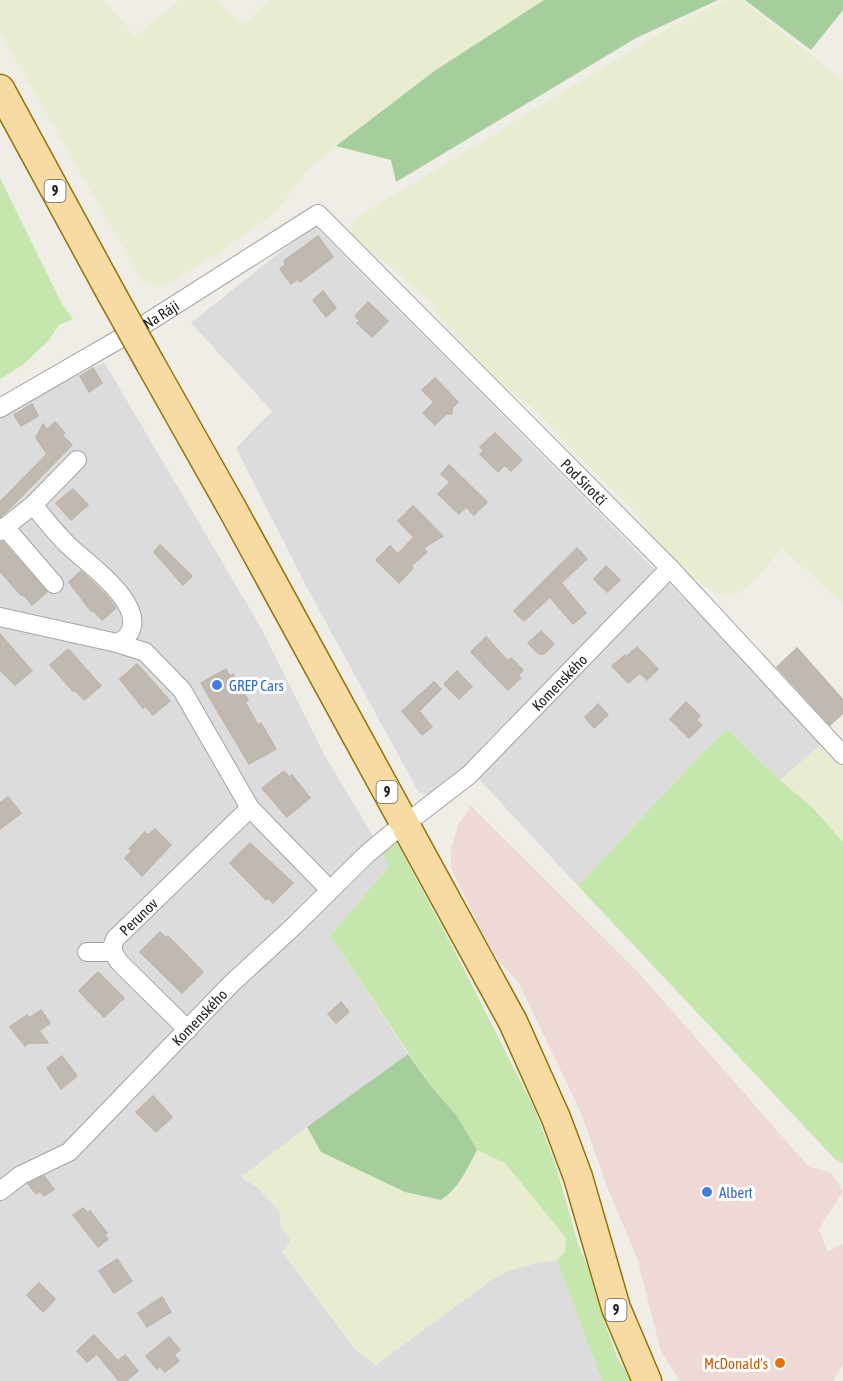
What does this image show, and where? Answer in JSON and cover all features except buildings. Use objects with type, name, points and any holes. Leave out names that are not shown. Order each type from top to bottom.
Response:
[{"type":"main road","name":"9","points":[[0,89],[513,1022],[560,1128],[578,1177],[616,1308],[647,1381]]},
{"type":"street","name":"Na Ráji","points":[[0,408],[142,326],[318,214]]},
{"type":"street","name":"Pod Sirotčí","points":[[318,214],[670,568],[843,755]]},
{"type":"street","points":[[54,584],[2,529],[33,505],[77,460]]},
{"type":"street","points":[[33,505],[71,548],[93,565],[129,605],[132,626],[128,636],[117,644]]},
{"type":"street","name":"Komenského","points":[[417,815],[469,776],[670,568]]},
{"type":"street","points":[[0,617],[145,652],[182,690],[249,808],[329,889]]},
{"type":"street","name":"Perunov","points":[[188,1030],[120,963],[113,952],[112,945],[115,939],[249,808]]},
{"type":"street","name":"Komenského","points":[[0,1191],[21,1176],[69,1152],[231,984],[294,926],[329,889],[392,833]]},
{"type":"street","points":[[87,952],[113,952]]},
{"type":"shaded area","points":[[314,225],[825,741],[780,780],[727,729],[578,886],[466,765],[445,785],[429,796],[418,791],[304,582],[236,448],[272,411],[191,323]]},
{"type":"shaded area","points":[[104,362],[261,628],[325,756],[389,866],[330,936],[408,1054],[241,1177],[257,1187],[280,1212],[281,1227],[292,1241],[282,1251],[355,1349],[376,1365],[490,1281],[508,1271],[557,1260],[602,1381],[0,1381],[0,415]]},
{"type":"shaded area","points":[[471,806],[638,972],[809,1167],[830,1172],[843,1191],[819,1229],[827,1252],[843,1244],[843,1364],[833,1381],[680,1381],[661,1351],[637,1258],[608,1189],[581,1113],[519,983],[498,960],[451,868],[451,851],[458,825]]},
{"type":"green space","points":[[0,0],[103,0],[135,36],[180,0],[216,0],[243,25],[269,0],[544,0],[433,72],[380,111],[308,169],[276,212],[217,254],[162,287],[143,282],[0,32]]},
{"type":"green space","points":[[544,0],[718,0],[636,38],[396,182],[391,160],[336,146],[433,72]]},
{"type":"green space","points":[[726,0],[742,0],[843,81],[843,604],[782,548],[755,580],[741,591],[731,595],[720,595],[690,576],[658,547],[635,511],[534,409],[498,381],[437,315],[429,300],[352,235],[351,221],[667,29]]},
{"type":"green space","points":[[745,0],[843,0],[843,10],[811,50]]},
{"type":"green space","points":[[0,178],[62,304],[73,319],[59,325],[49,340],[24,364],[0,379]]},
{"type":"green space","points":[[727,729],[813,808],[843,842],[843,1163],[835,1159],[578,886]]},
{"type":"green space","points":[[825,741],[843,763],[843,842],[813,808],[780,780]]},
{"type":"green space","points":[[396,841],[535,1110],[556,1166],[578,1244],[595,1284],[604,1321],[617,1357],[632,1381],[602,1381],[557,1260],[565,1252],[566,1238],[505,1163],[477,1150],[457,1116],[430,1085],[330,936],[389,866],[382,851]]},
{"type":"green space","points":[[408,1054],[430,1085],[457,1116],[477,1150],[458,1184],[441,1200],[405,1192],[321,1152],[307,1127]]},
{"type":"green space","points":[[307,1127],[321,1152],[405,1192],[441,1200],[465,1174],[477,1150],[505,1163],[566,1238],[565,1252],[557,1260],[508,1271],[489,1281],[376,1365],[355,1349],[282,1251],[291,1241],[281,1227],[280,1212],[257,1187],[241,1177]]},
{"type":"place","name":"GREP Cars","points":[[217,685]]},
{"type":"place","name":"Albert","points":[[707,1192]]},
{"type":"place","name":"McDonald's","points":[[780,1363]]}]
